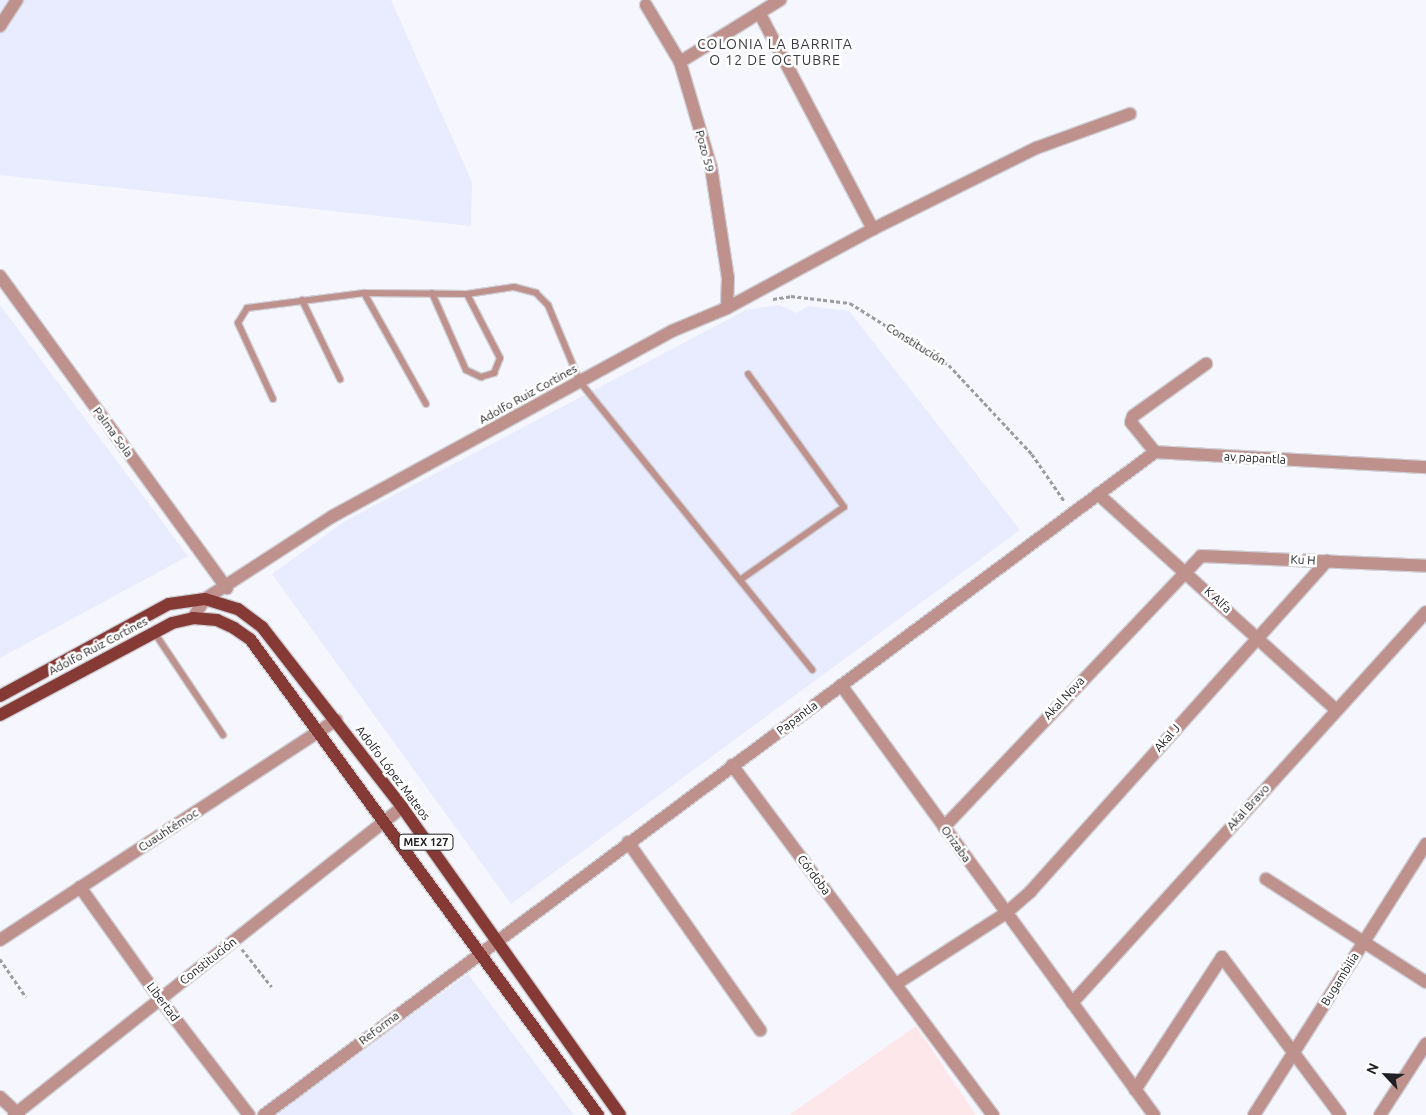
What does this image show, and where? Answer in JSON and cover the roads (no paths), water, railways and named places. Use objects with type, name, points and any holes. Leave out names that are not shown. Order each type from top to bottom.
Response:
[{"type":"main road","name":"Adolfo Ruiz Cortines","points":[[0,696],[150,613],[188,599],[205,599]]},
{"type":"main road","name":"Adolfo López Mateos","points":[[205,599],[238,609],[262,627],[402,807],[495,941],[620,1115]]},
{"type":"main road","name":"Adolfo Ruiz Cortines","points":[[0,715],[154,632],[193,618]]},
{"type":"main road","name":"MEX 127","points":[[193,618],[217,620],[250,639],[598,1115]]},
{"type":"street","points":[[0,26],[17,0]]},
{"type":"street","points":[[680,62],[760,14],[776,1]]},
{"type":"street","name":"Pozo 59","points":[[646,5],[680,62],[711,167],[728,278],[727,308]]},
{"type":"street","points":[[760,14],[873,228]]},
{"type":"street","name":"Adolfo Ruiz Cortines","points":[[205,599],[227,588],[333,516],[672,331],[727,308],[873,228],[1036,148],[1130,114]]},
{"type":"street","name":"Palma Sola","points":[[0,276],[227,588]]},
{"type":"street","points":[[1098,494],[1155,452],[1131,422],[1133,416],[1206,364]]},
{"type":"street","name":"av papantla","points":[[1155,452],[1426,468]]},
{"type":"street","name":"Papantla","points":[[495,941],[1098,494]]},
{"type":"street","name":"K Alfa","points":[[1098,494],[1185,570],[1336,710]]},
{"type":"street","name":"Ku H","points":[[1185,570],[1201,556],[1426,566]]},
{"type":"street","name":"Akal J","points":[[896,984],[1006,913],[1030,892],[1327,561]]},
{"type":"street","name":"Akal Nova","points":[[944,826],[1185,570]]},
{"type":"street","points":[[193,618],[205,599]]},
{"type":"street","name":"Akal Bravo","points":[[1072,1003],[1426,612]]},
{"type":"street","name":"Orizaba","points":[[841,685],[1154,1115]]},
{"type":"street","name":"Cuauhtémoc","points":[[0,940],[336,720]]},
{"type":"street","name":"Córdoba","points":[[732,765],[993,1115]]},
{"type":"street","name":"Constitución","points":[[17,1114],[402,807]]},
{"type":"street","points":[[628,842],[760,1030]]},
{"type":"street","name":"Bugambilia","points":[[1254,1115],[1426,844]]},
{"type":"street","points":[[1266,879],[1426,982]]},
{"type":"street","name":"Libertad","points":[[80,887],[160,999],[249,1115]]},
{"type":"street","name":"Reforma","points":[[264,1115],[495,941]]},
{"type":"street","points":[[1136,1090],[1222,957],[1340,1115]]},
{"type":"street","points":[[1380,1115],[1426,1044]]},
{"type":"street","points":[[0,1097],[17,1114]]},
{"type":"lane","points":[[273,399],[238,323],[247,308],[364,293],[467,294],[514,287],[536,293],[548,305],[580,382],[812,670]]},
{"type":"lane","points":[[364,293],[426,404]]},
{"type":"lane","points":[[432,294],[466,370],[481,377],[494,373],[500,358],[467,294]]},
{"type":"lane","points":[[302,300],[340,379]]},
{"type":"lane","points":[[740,580],[844,507],[748,374]]},
{"type":"lane","points":[[154,632],[223,735]]},
{"type":"district","name":"COLONIA LA BARRITA O 12 DE OCTUBRE","points":[[775,52]]}]
